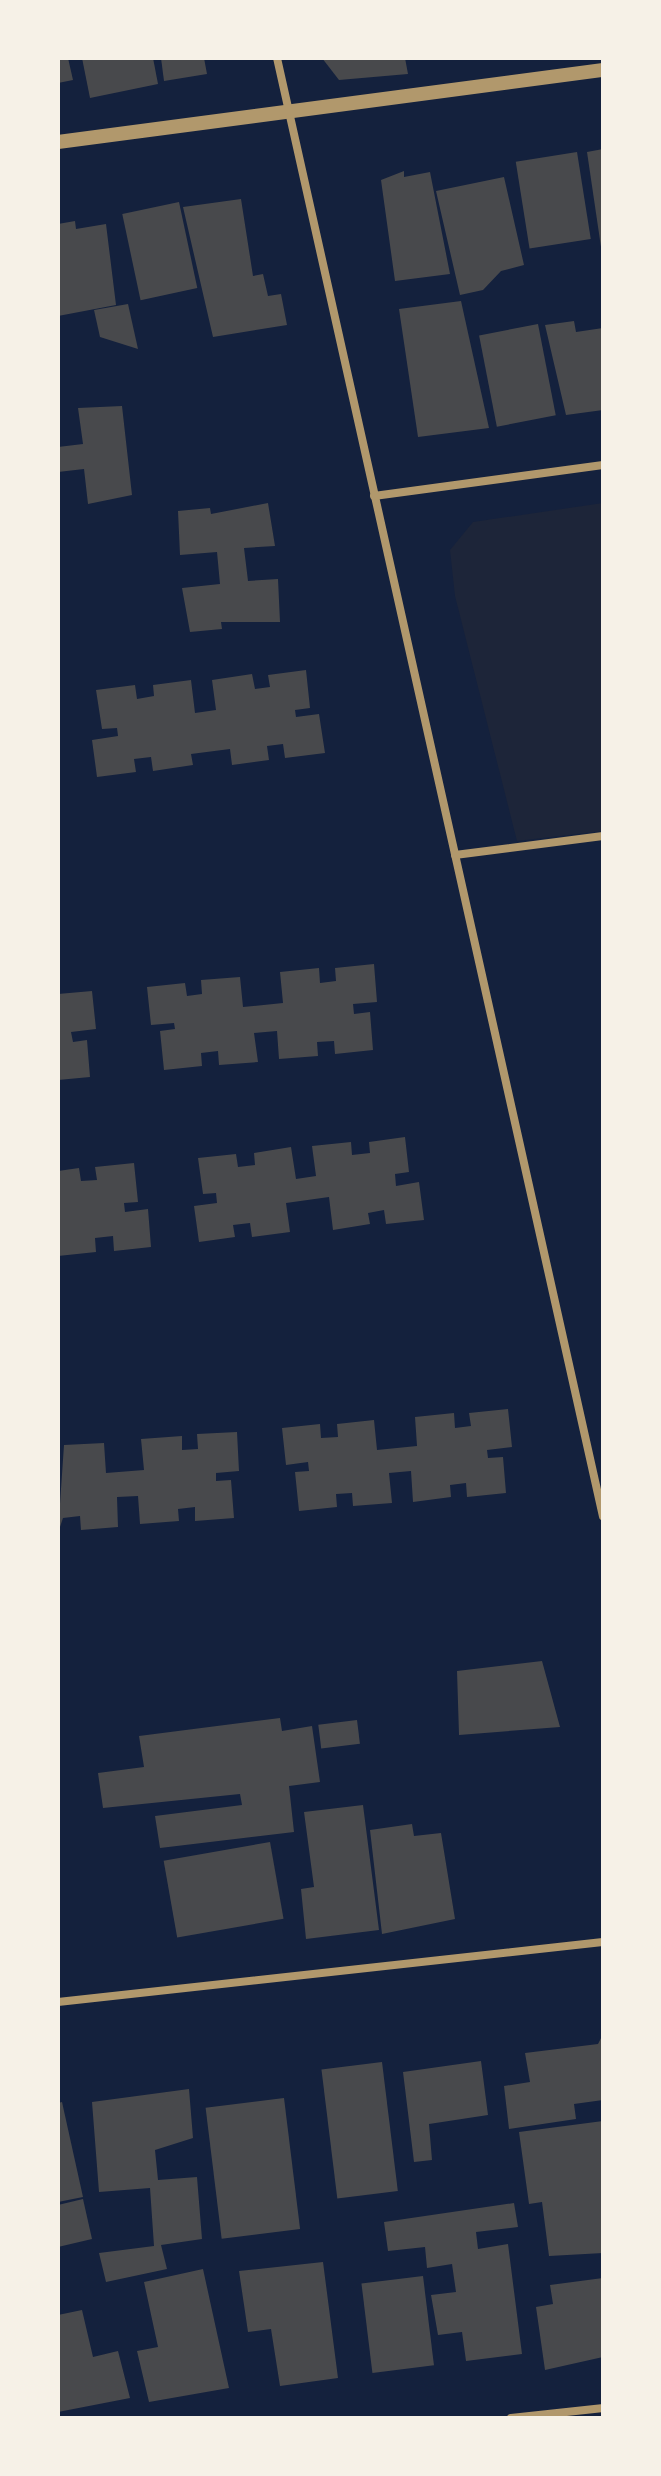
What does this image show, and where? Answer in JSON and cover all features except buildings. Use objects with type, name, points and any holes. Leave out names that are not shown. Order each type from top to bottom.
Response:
[{"type":"street","points":[[277,58],[603,1516]]},
{"type":"street","points":[[58,142],[603,70]]},
{"type":"street","points":[[374,496],[603,465]]},
{"type":"street","points":[[455,855],[603,836]]},
{"type":"street","points":[[58,2002],[603,1942]]},
{"type":"street","points":[[511,2418],[603,2408]]},
{"type":"shaded area","points":[[603,503],[603,831],[517,841],[455,596],[450,550],[473,522]]}]
